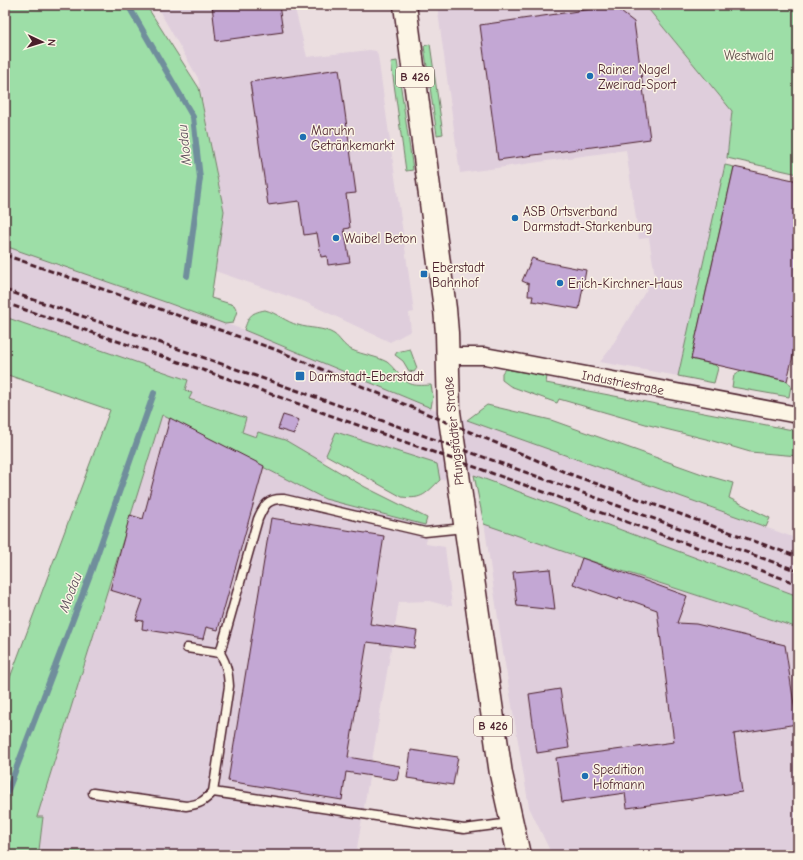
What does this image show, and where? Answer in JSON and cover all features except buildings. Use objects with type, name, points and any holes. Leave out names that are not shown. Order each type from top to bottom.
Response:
[{"type":"main road","name":"Pfungstädter Straße","points":[[406,5],[445,309],[449,412],[492,719],[501,774],[519,855]]},
{"type":"street","name":"Industriestraße","points":[[447,356],[485,356],[798,415]]},
{"type":"lane","points":[[220,653],[258,519],[268,502],[276,498],[284,499],[426,532],[465,528]]},
{"type":"lane","points":[[93,793],[186,806],[196,805],[205,801],[213,792],[229,686],[228,672],[226,662],[220,653],[187,648]]},
{"type":"lane","points":[[213,792],[464,829],[511,823]]},
{"type":"shaded area","points":[[156,5],[294,5],[307,57],[370,50],[376,51],[378,56],[414,312],[409,313],[411,331],[390,342],[305,302],[215,271],[224,211],[198,78]]},
{"type":"shaded area","points":[[437,5],[645,5],[732,111],[727,158],[678,376],[600,362],[608,352],[655,276],[649,238],[639,239],[626,150],[460,173]]},
{"type":"shaded area","points":[[5,246],[244,330],[431,408],[798,539],[798,596],[474,475],[440,480],[437,464],[336,432],[323,463],[285,440],[259,432],[257,437],[242,432],[246,418],[189,398],[185,391],[188,380],[5,317]]},
{"type":"shaded area","points":[[162,415],[325,499],[425,525],[426,544],[445,547],[452,606],[429,601],[399,602],[356,854],[39,850],[43,817],[37,817]]},
{"type":"shaded area","points":[[484,522],[582,558],[798,628],[798,855],[614,855],[569,851],[564,855],[552,855],[529,807],[502,646]]},
{"type":"green space","points":[[5,5],[146,5],[199,88],[224,211],[211,298],[234,305],[237,311],[233,323],[225,324],[5,246]]},
{"type":"green space","name":"Westwald","points":[[645,5],[798,5],[798,174],[727,158],[732,111]]},
{"type":"green space","points":[[430,44],[443,134],[437,135],[424,46]]},
{"type":"green space","points":[[397,61],[413,170],[406,171],[391,62]]},
{"type":"green space","points":[[725,165],[734,167],[691,359],[715,365],[718,368],[714,383],[678,376]]},
{"type":"green space","points":[[265,310],[274,313],[294,324],[321,329],[334,334],[352,350],[387,362],[404,380],[411,384],[431,385],[433,396],[431,408],[244,330],[250,316]]},
{"type":"green space","points":[[5,317],[188,380],[185,390],[192,393],[189,399],[246,418],[242,432],[256,437],[258,432],[285,440],[365,487],[427,518],[425,525],[325,499],[162,415],[37,817],[43,817],[39,850],[391,855],[5,855],[5,743],[9,733],[5,732],[5,691],[110,410],[5,374]]},
{"type":"green space","points":[[410,349],[417,368],[414,372],[409,371],[403,361],[395,355],[397,352]]},
{"type":"green space","points":[[505,369],[547,376],[546,383],[798,431],[798,456],[750,452],[559,399],[557,403],[510,386],[502,380],[502,373]]},
{"type":"green space","points":[[740,371],[787,381],[791,386],[789,397],[732,387],[734,375]]},
{"type":"green space","points":[[487,405],[551,420],[705,475],[733,483],[729,498],[770,518],[766,527],[467,420]]},
{"type":"green space","points":[[336,432],[437,464],[440,480],[427,492],[420,496],[409,498],[402,497],[326,455]]},
{"type":"green space","points":[[474,475],[798,596],[798,628],[582,558],[484,524]]},
{"type":"waterway","name":"Modau","points":[[128,5],[193,117],[200,178],[187,276]]},
{"type":"waterway","name":"Modau","points":[[5,798],[91,572],[154,393]]},
{"type":"railway","points":[[5,255],[274,349],[567,473],[798,557]]},
{"type":"railway","points":[[5,290],[304,393],[798,571]]},
{"type":"railway","points":[[5,303],[229,379],[798,584]]},
{"type":"place","name":"Rainer Nagel Zweirad-Sport","points":[[590,76]]},
{"type":"place","name":"Maruhn Getränkemarkt","points":[[303,137]]},
{"type":"place","name":"ASB Ortsverband Darmstadt-Starkenburg","points":[[515,218]]},
{"type":"place","name":"Waibel Beton","points":[[336,238]]},
{"type":"place","name":"Eberstadt Bahnhof","points":[[424,274]]},
{"type":"place","name":"Erich-Kirchner-Haus","points":[[560,283]]},
{"type":"place","name":"Darmstadt-Eberstadt","points":[[300,376]]},
{"type":"place","name":"Spedition Hofmann","points":[[585,776]]}]
